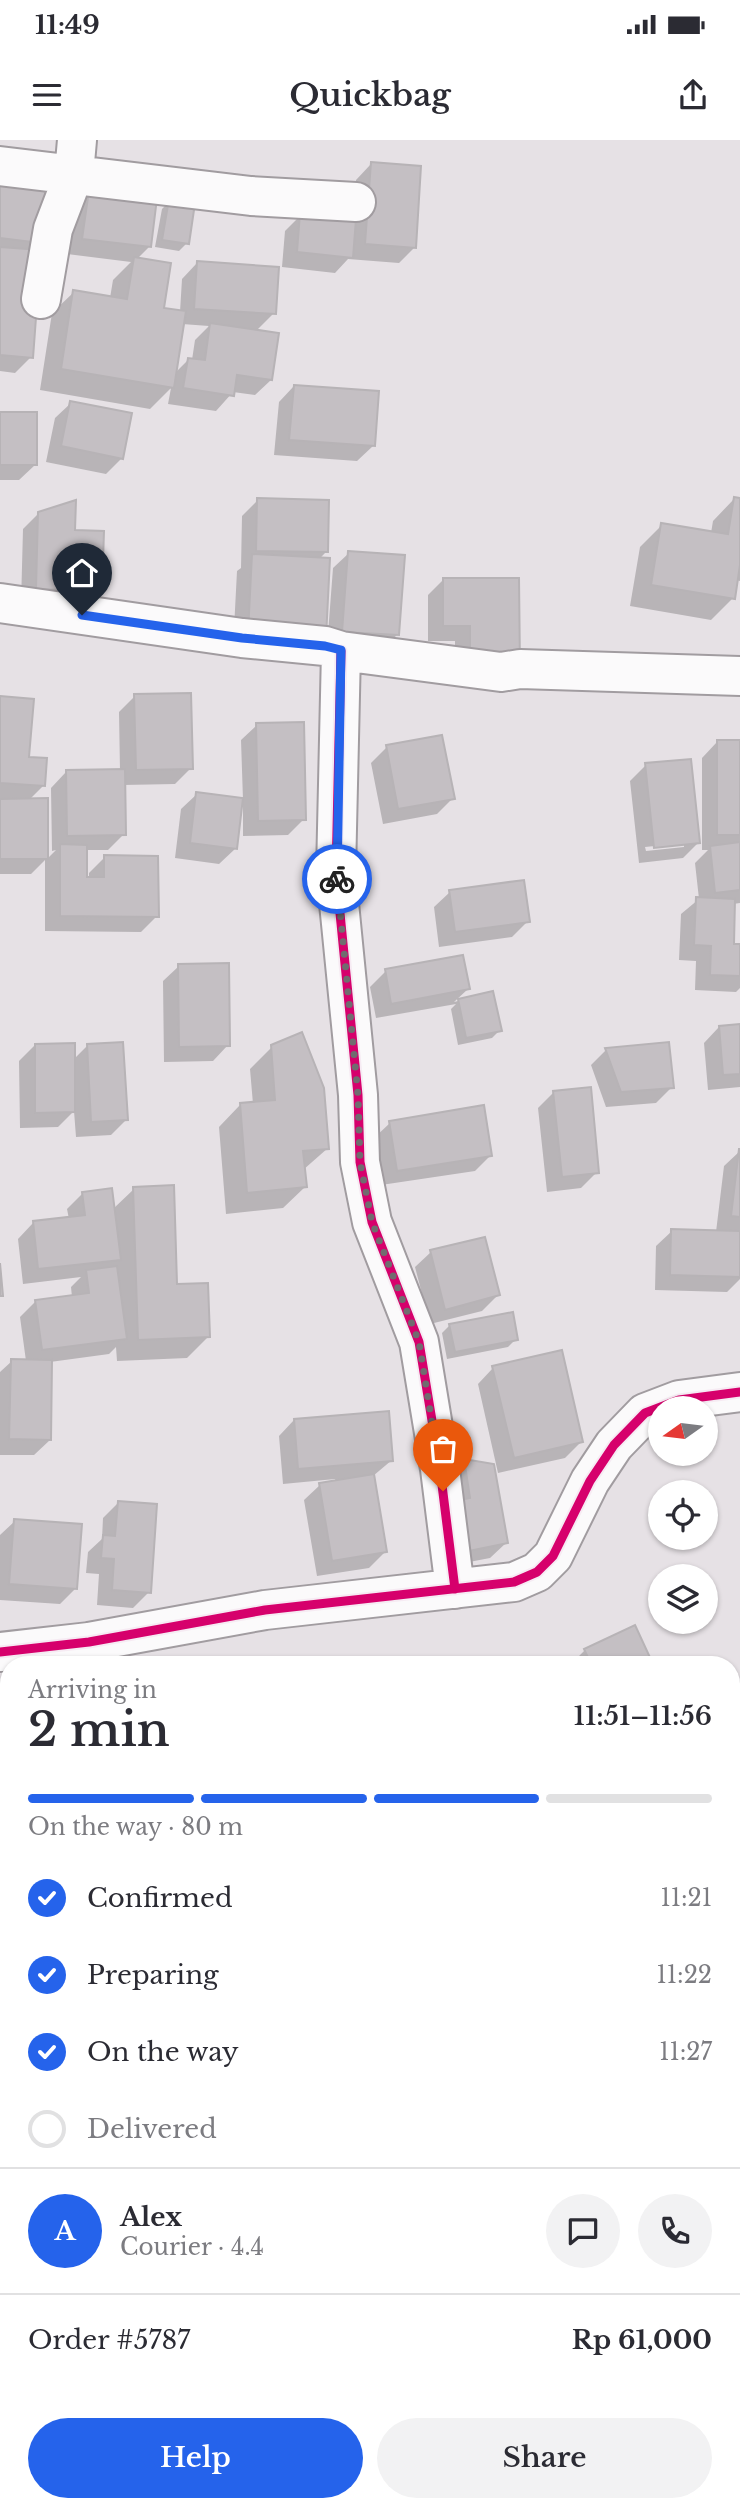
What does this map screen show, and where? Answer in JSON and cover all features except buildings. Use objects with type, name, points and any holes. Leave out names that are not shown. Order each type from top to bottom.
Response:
[{"type":"street","points":[[0,166],[76,157],[251,196],[356,202]]},
{"type":"street","points":[[41,299],[53,229],[76,157]]},
{"type":"street","points":[[0,603],[501,672],[520,669],[740,676]]},
{"type":"street","points":[[341,650],[336,873],[358,1095],[360,1162],[372,1222],[419,1342],[440,1469],[455,1589]]},
{"type":"street","points":[[0,1652],[89,1642],[265,1610],[514,1582],[537,1572],[553,1556],[590,1481],[614,1445],[645,1413],[680,1400],[740,1392]]},
{"type":"cycle path","points":[[341,651],[336,873],[358,1095],[360,1162],[372,1222],[419,1342],[440,1469],[455,1589]]},
{"type":"cycle path","points":[[0,1652],[89,1642],[265,1610],[514,1582],[537,1572],[553,1556],[590,1481],[614,1445],[645,1413],[679,1400],[740,1392]]},
{"type":"way so far","points":[[337,879],[358,1095],[360,1162],[372,1222],[419,1342],[443,1491]]},
{"type":"route","points":[[82,615],[341,650],[337,879]]}]
